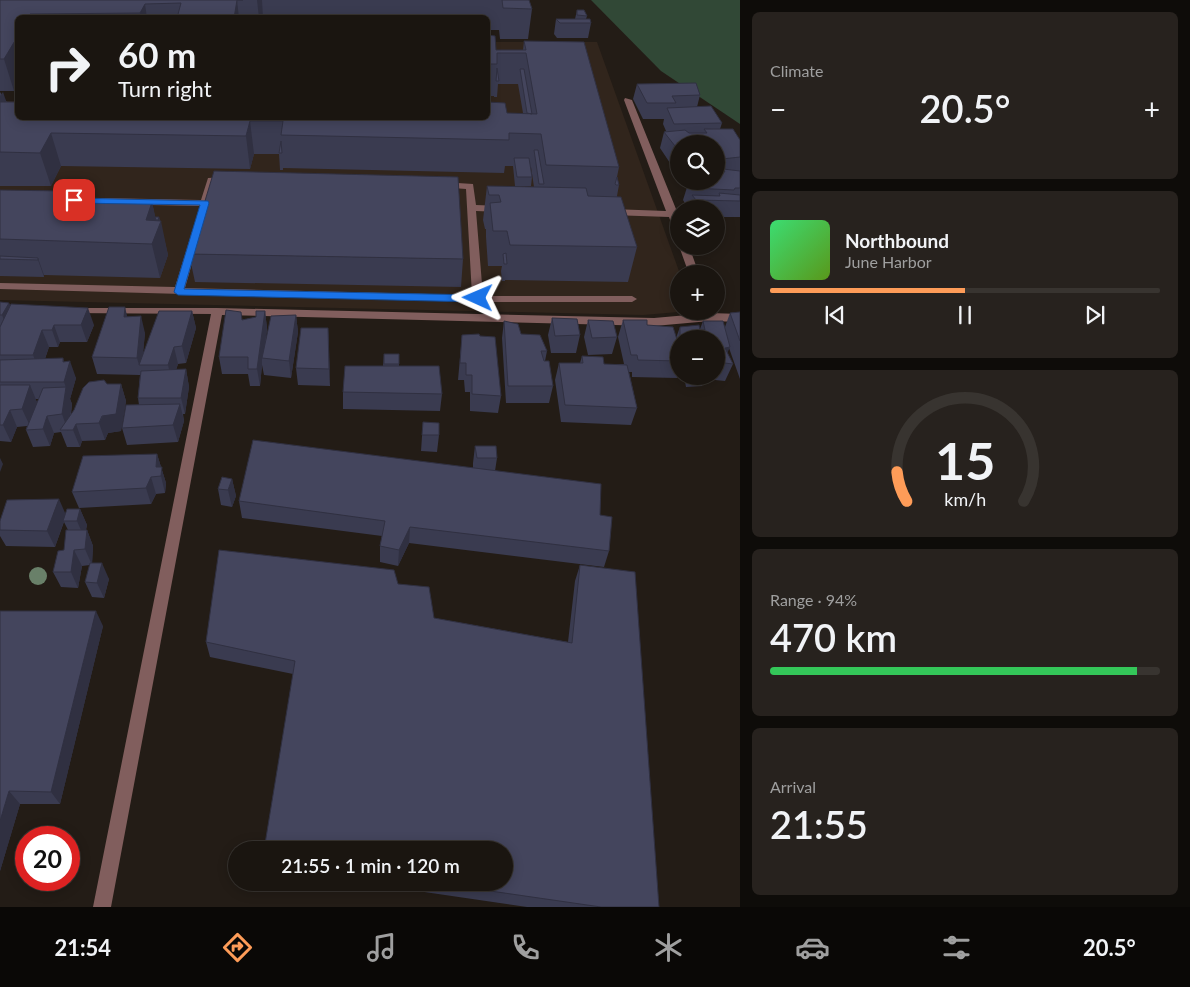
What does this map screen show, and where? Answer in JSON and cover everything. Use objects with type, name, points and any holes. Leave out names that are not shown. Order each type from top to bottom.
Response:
[{"type":"street","points":[[628,100],[670,206]]},
{"type":"street","points":[[178,292],[211,180],[241,180]]},
{"type":"street","points":[[430,185],[470,186],[478,298]]},
{"type":"street","points":[[39,200],[204,203]]},
{"type":"street","points":[[471,208],[510,210]]},
{"type":"street","points":[[598,212],[670,214]]},
{"type":"street","points":[[0,286],[178,292],[632,299]]},
{"type":"street","points":[[102,907],[217,311]]},
{"type":"street","points":[[59,312],[217,311],[654,322],[670,320]]},
{"type":"street","points":[[725,316],[740,318]]},
{"type":"shaded area","points":[[490,42],[597,42],[670,246],[670,255],[673,255],[677,265],[670,265],[670,313],[643,315],[0,300],[0,101],[15,101],[15,120],[490,120]]},
{"type":"green space","points":[[591,0],[740,0],[740,124],[661,71]]},
{"type":"building","points":[[0,0],[237,0],[234,15],[178,15],[181,3],[145,4],[140,13],[15,15],[15,41],[4,59],[0,59]]},
{"type":"building","points":[[502,0],[529,0],[532,9],[503,8]]},
{"type":"building","points":[[577,10],[584,10],[587,16],[577,15]]},
{"type":"building","points":[[556,19],[590,19],[591,23],[560,23]]},
{"type":"building","points":[[490,35],[495,36],[496,50],[526,50],[524,41],[584,42],[619,167],[546,165],[541,134],[509,133],[509,140],[281,135],[283,121],[250,121],[246,136],[51,133],[40,153],[0,152],[0,102],[15,102],[15,120],[490,120],[490,102],[505,103],[507,113],[537,114],[526,53],[497,53],[497,64],[490,64]]},
{"type":"building","points":[[497,68],[499,81],[496,81]]},
{"type":"building","points":[[520,69],[524,69],[532,114],[527,113]]},
{"type":"building","points":[[696,83],[700,95],[672,96],[676,103],[647,103],[637,84]]},
{"type":"building","points":[[711,106],[722,123],[674,124],[667,108]]},
{"type":"building","points":[[704,129],[733,129],[740,140],[740,157],[725,159],[725,135],[670,135],[670,140],[664,132],[685,130],[689,133],[707,133]]},
{"type":"building","points":[[281,141],[282,153],[279,153]]},
{"type":"building","points":[[534,150],[538,150],[544,184],[539,184]]},
{"type":"building","points":[[514,158],[529,158],[532,177],[517,177]]},
{"type":"building","points":[[725,169],[740,171],[740,188],[735,188],[734,190],[725,190]]},
{"type":"building","points":[[214,171],[458,177],[463,259],[189,254]]},
{"type":"building","points":[[617,177],[619,185],[615,184]]},
{"type":"building","points":[[487,186],[586,188],[588,196],[621,197],[637,247],[510,245],[507,231],[493,231],[490,203],[501,202],[499,195],[489,195]]},
{"type":"building","points":[[0,190],[63,191],[58,200],[152,202],[146,220],[161,221],[152,244],[0,239]]},
{"type":"building","points":[[719,193],[740,195],[740,201],[696,200],[692,195],[720,196]]},
{"type":"building","points":[[506,253],[507,264],[504,264],[503,254]]},
{"type":"building","points":[[0,256],[38,258],[38,260],[0,259]]},
{"type":"building","points":[[0,302],[9,303],[2,315],[0,315]]},
{"type":"building","points":[[11,304],[88,308],[81,325],[54,325],[52,330],[42,330],[33,355],[0,355],[0,327]]},
{"type":"building","points":[[109,307],[125,307],[124,317],[141,316],[137,358],[92,357]]},
{"type":"building","points":[[226,310],[241,312],[242,320],[256,317],[256,311],[265,311],[257,369],[248,369],[248,357],[219,357]]},
{"type":"building","points":[[159,311],[192,311],[182,346],[174,347],[168,365],[139,365]]},
{"type":"building","points":[[740,312],[740,341],[730,313]]},
{"type":"building","points":[[296,315],[289,361],[262,358],[271,316]]},
{"type":"building","points":[[552,318],[577,319],[580,335],[555,336]]},
{"type":"building","points":[[588,320],[613,321],[617,337],[592,338]]},
{"type":"building","points":[[623,320],[647,320],[647,325],[673,327],[674,330],[670,330],[670,361],[638,360],[637,355],[631,355]]},
{"type":"building","points":[[504,321],[518,324],[521,334],[540,335],[547,351],[541,351],[544,361],[549,361],[553,386],[508,386]]},
{"type":"building","points":[[703,321],[723,321],[730,347],[725,348],[725,330],[705,330]]},
{"type":"building","points":[[699,325],[700,330],[680,330],[680,327]]},
{"type":"building","points":[[301,328],[328,328],[329,369],[296,368]]},
{"type":"building","points":[[479,334],[480,336],[495,337],[501,396],[472,394],[472,375],[466,375],[466,363],[460,363],[462,335]]},
{"type":"building","points":[[725,348],[733,364],[725,363]]},
{"type":"building","points":[[384,354],[399,354],[399,364],[384,364]]},
{"type":"building","points":[[582,356],[603,357],[604,364],[627,365],[637,408],[565,405],[559,363],[583,363]]},
{"type":"building","points":[[63,358],[63,362],[70,361],[64,382],[0,382],[0,360]]},
{"type":"building","points":[[345,366],[439,366],[442,394],[343,392]]},
{"type":"building","points":[[186,369],[181,398],[138,398],[141,371]]},
{"type":"building","points":[[104,380],[107,384],[121,384],[116,414],[102,416],[99,423],[76,424],[73,430],[60,430],[74,410],[83,388],[89,382]]},
{"type":"building","points":[[0,385],[30,385],[22,409],[10,410],[3,425],[0,425]]},
{"type":"building","points":[[66,387],[62,414],[47,416],[43,429],[26,430],[43,388]]},
{"type":"building","points":[[180,404],[173,425],[122,428],[126,405]]},
{"type":"building","points":[[423,422],[439,423],[439,435],[422,435]]},
{"type":"building","points":[[253,440],[601,484],[600,515],[612,517],[609,551],[410,527],[399,550],[380,546],[385,521],[239,501]]},
{"type":"building","points":[[475,446],[496,446],[497,458],[477,458]]},
{"type":"building","points":[[157,454],[156,467],[162,467],[161,476],[151,477],[146,488],[72,492],[83,456]]},
{"type":"building","points":[[222,477],[232,479],[228,490],[218,489]]},
{"type":"building","points":[[59,499],[47,531],[0,530],[0,521],[7,500]]},
{"type":"building","points":[[67,509],[80,509],[77,521],[63,521]]},
{"type":"building","points":[[66,530],[87,530],[85,549],[74,550],[71,572],[53,572],[58,551],[64,550]]},
{"type":"building","points":[[219,550],[394,570],[398,584],[429,587],[434,618],[572,643],[580,565],[635,572],[659,907],[601,907],[490,891],[513,891],[513,841],[265,841],[295,661],[206,642]]},
{"type":"building","points":[[90,563],[102,563],[97,583],[85,582]]},
{"type":"building","points":[[0,611],[96,611],[51,792],[9,791],[0,821]]},
{"type":"route","points":[[74,200],[204,203],[178,292],[478,298]]}]
